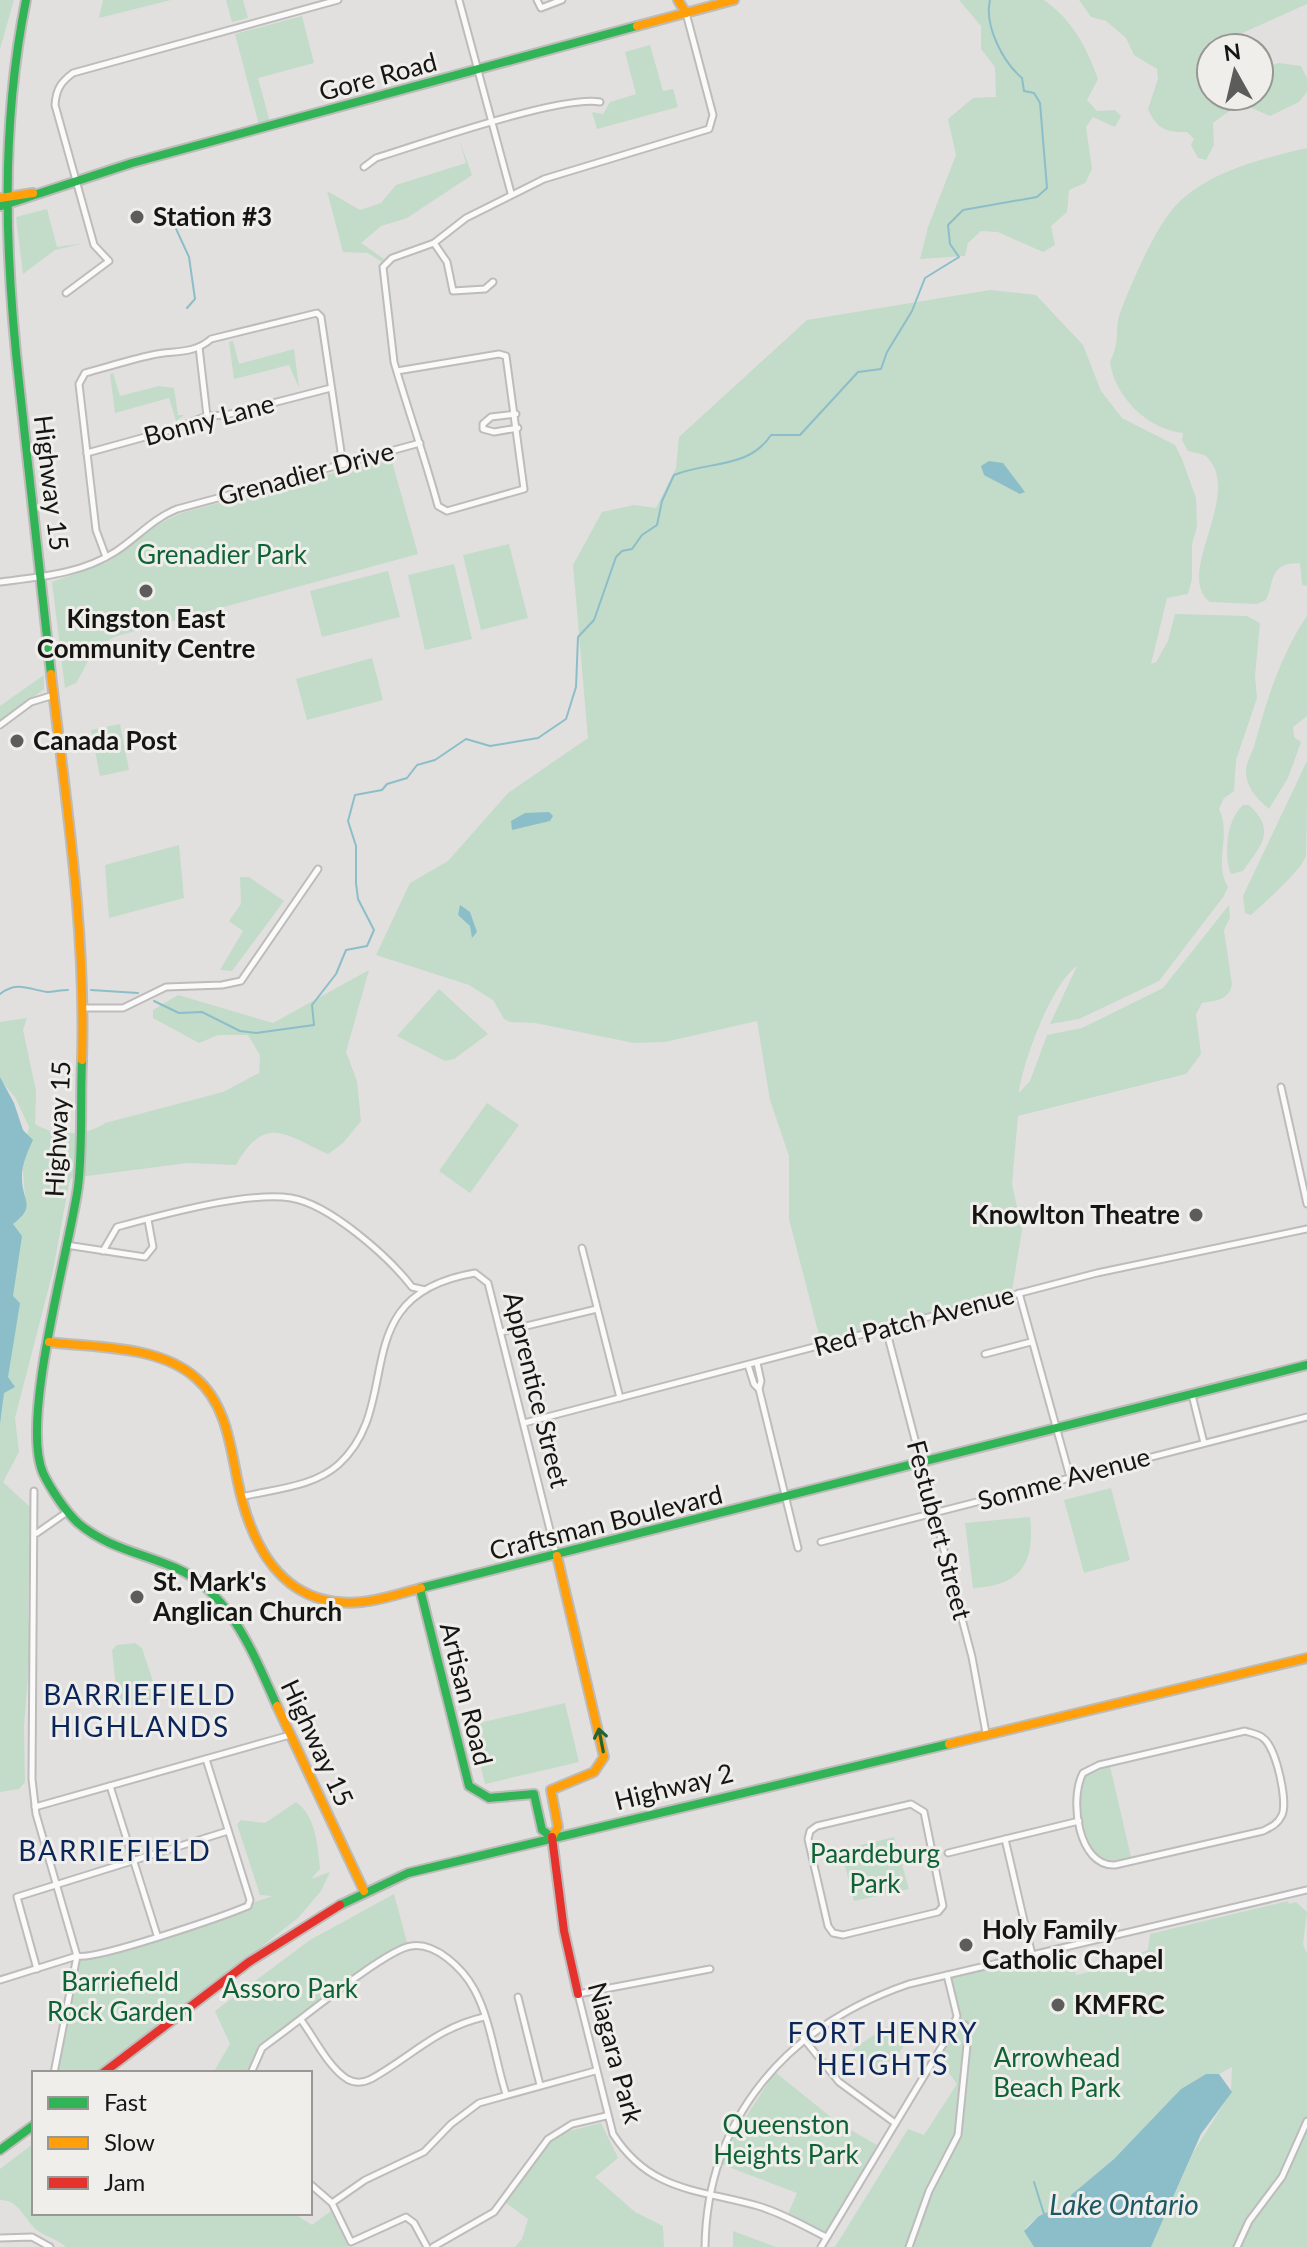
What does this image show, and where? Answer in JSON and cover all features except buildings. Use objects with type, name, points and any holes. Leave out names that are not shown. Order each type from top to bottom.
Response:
[{"type":"main road","name":"Highway 15","points":[[26,0],[15,38],[1,140],[1,236],[75,884],[83,1008],[78,1185],[49,1342],[36,1435],[43,1473],[67,1512],[107,1543],[177,1568],[214,1593],[241,1633],[364,1891]]},
{"type":"main road","points":[[678,0],[686,13]]},
{"type":"main road","points":[[685,0],[686,13]]},
{"type":"main road","name":"Gore Road","points":[[1,201],[734,0]]},
{"type":"main road","name":"Craftsman Boulevard","points":[[49,1342],[160,1359],[198,1380],[219,1410],[240,1497],[259,1550],[282,1578],[298,1589],[346,1603],[420,1589],[557,1556],[1307,1365]]},
{"type":"main road","name":"Apprentice Street","points":[[552,1837],[558,1827],[551,1790],[589,1777],[599,1768],[604,1757],[557,1556]]},
{"type":"main road","name":"Artisan Road","points":[[420,1589],[469,1786],[489,1798],[534,1794],[542,1830],[552,1837]]},
{"type":"main road","name":"Highway 2","points":[[106,2071],[286,1935],[364,1891],[444,1862],[1307,1658]]},
{"type":"main road","name":"Niagara Park","points":[[552,1837],[564,1931],[578,1994]]},
{"type":"main road","points":[[0,2150],[32,2126]]},
{"type":"street","points":[[66,293],[109,261],[94,245],[55,105],[56,93],[62,82],[73,73],[338,0]]},
{"type":"street","points":[[459,0],[511,193]]},
{"type":"street","points":[[537,0],[541,8],[562,0]]},
{"type":"street","name":"Grenadier Drive","points":[[0,582],[75,570],[106,557],[154,520],[177,509],[420,443],[397,371],[383,267],[392,258],[434,243],[466,218],[511,193],[555,174],[709,129],[713,115],[686,13]]},
{"type":"street","points":[[364,167],[376,158],[492,124],[581,100],[600,102]]},
{"type":"street","points":[[434,243],[447,262],[453,291],[485,289],[493,282]]},
{"type":"street","points":[[106,557],[96,530],[81,375],[155,354],[172,354],[199,347],[211,339],[317,313],[321,317],[343,465]]},
{"type":"street","points":[[199,347],[207,416]]},
{"type":"street","points":[[397,371],[435,362],[499,354],[506,356],[524,489],[447,511],[438,506],[420,443]]},
{"type":"street","name":"Bonny Lane","points":[[87,453],[174,429],[207,416],[226,415],[331,388]]},
{"type":"street","points":[[516,414],[491,417],[483,424],[483,429],[494,432],[518,428]]},
{"type":"street","points":[[0,725],[31,702],[54,695]]},
{"type":"street","points":[[83,1008],[123,1008],[166,987],[222,985],[241,981],[318,869]]},
{"type":"street","points":[[1281,1087],[1307,1204]]},
{"type":"street","points":[[103,1251],[117,1227],[255,1197],[305,1201],[333,1216],[366,1242],[412,1287],[426,1290]]},
{"type":"street","points":[[66,1245],[145,1257],[153,1247],[148,1220]]},
{"type":"street","name":"Red Patch Avenue","points":[[524,1423],[1019,1293],[1307,1229]]},
{"type":"street","points":[[582,1248],[620,1398]]},
{"type":"street","name":"Apprentice Street","points":[[411,1300],[426,1290],[466,1275],[484,1276],[557,1556]]},
{"type":"street","points":[[240,1497],[302,1484],[324,1474],[351,1452],[367,1420],[377,1365],[390,1330],[411,1300],[412,1287]]},
{"type":"street","points":[[1019,1293],[1070,1477]]},
{"type":"street","points":[[501,1332],[597,1309]]},
{"type":"street","name":"Festubert Street","points":[[886,1329],[972,1657],[986,1733]]},
{"type":"street","points":[[985,1354],[1031,1342]]},
{"type":"street","points":[[757,1363],[761,1381],[759,1389],[798,1548]]},
{"type":"street","points":[[748,1365],[754,1384],[759,1389]]},
{"type":"street","points":[[1192,1395],[1204,1443]]},
{"type":"street","name":"Somme Avenue","points":[[821,1542],[1307,1417]]},
{"type":"street","points":[[34,1491],[36,1534],[31,1747],[35,1807],[77,1956],[54,2071]]},
{"type":"street","points":[[36,1534],[67,1512]]},
{"type":"street","points":[[1245,1731],[1264,1738],[1272,1749],[1284,1798],[1283,1814],[1276,1824],[1263,1831],[1115,1865],[1102,1866],[1094,1859],[1079,1821],[1075,1789],[1083,1773],[1091,1768],[1245,1731]]},
{"type":"street","points":[[35,1807],[290,1735]]},
{"type":"street","points":[[0,1980],[77,1956],[84,1958],[245,1908],[250,1900],[206,1759]]},
{"type":"street","points":[[110,1786],[157,1935]]},
{"type":"street","points":[[911,1804],[924,1812],[937,1867],[945,1900],[938,1912],[843,1935],[833,1933],[828,1926],[808,1839],[810,1831],[817,1826],[911,1804]]},
{"type":"street","points":[[948,1853],[1079,1821]]},
{"type":"street","points":[[37,1969],[17,1897],[228,1831]]},
{"type":"street","points":[[1005,1839],[1032,1955]]},
{"type":"street","points":[[705,2247],[708,2195],[732,2132],[782,2057],[803,2038],[851,2006],[876,1995],[947,1975],[1307,1890]]},
{"type":"street","points":[[252,2071],[262,2048],[387,1956],[411,1946],[429,1947],[456,1965],[474,1989],[506,2094]]},
{"type":"street","points":[[578,1994],[710,1969]]},
{"type":"street","points":[[821,2247],[955,2021],[947,1975]]},
{"type":"street","name":"Niagara Park","points":[[578,1994],[606,2116],[624,2151],[641,2169],[676,2186],[760,2207],[826,2237]]},
{"type":"street","points":[[518,1997],[540,2085]]},
{"type":"street","points":[[301,2020],[337,2070],[347,2079],[357,2082],[370,2079],[419,2044],[449,2028],[484,2017]]},
{"type":"street","points":[[909,2247],[929,2191],[958,2135],[968,2035],[965,2025],[955,2021]]},
{"type":"street","points":[[803,2038],[839,2082],[895,2123]]},
{"type":"street","points":[[332,2203],[373,2175],[424,2152],[470,2109],[506,2094],[595,2071]]},
{"type":"street","points":[[312,2186],[332,2203],[351,2242],[406,2217],[414,2223],[430,2247],[494,2212],[548,2139],[572,2124],[606,2116]]},
{"type":"street","points":[[1237,2247],[1249,2221],[1282,2177],[1307,2121]]},
{"type":"street","points":[[0,2238],[32,2237],[50,2247]]},
{"type":"green space","points":[[0,0],[14,0],[0,49]]},
{"type":"green space","points":[[103,0],[171,0],[99,18]]},
{"type":"green space","points":[[226,0],[243,0],[248,18],[232,22]]},
{"type":"green space","points":[[959,0],[1044,0],[1071,26],[1089,56],[1098,79],[1087,100],[1097,111],[1115,110],[1121,116],[1115,127],[1093,117],[1086,127],[1092,169],[1085,183],[1069,190],[1067,212],[1051,226],[1055,245],[1043,252],[998,232],[981,231],[968,243],[965,256],[920,259],[928,227],[956,155],[948,119],[973,98],[996,97],[995,67],[981,49],[981,26]]},
{"type":"green space","points":[[1079,0],[1307,0],[1307,4],[1244,32],[1195,32],[1195,112],[1228,112],[1213,123],[1214,145],[1206,160],[1198,158],[1191,145],[1194,139],[1187,132],[1163,128],[1148,109],[1158,79],[1157,69],[1134,55],[1126,38],[1106,21],[1091,17]]},
{"type":"green space","points":[[302,16],[314,63],[258,78],[270,122],[259,125],[235,34]]},
{"type":"green space","points":[[650,45],[663,91],[673,89],[678,107],[597,129],[592,112],[603,114],[610,102],[636,94],[625,52]]},
{"type":"green space","points":[[1275,64],[1301,66],[1307,78],[1307,92],[1299,102],[1270,116],[1261,112],[1275,112]]},
{"type":"green space","points":[[459,139],[472,175],[407,218],[381,226],[361,243],[384,259],[382,262],[368,253],[343,252],[327,191],[360,210],[381,203],[396,185],[466,163]]},
{"type":"green space","points":[[1307,148],[1307,586],[1302,585],[1300,563],[1290,564],[1278,569],[1266,600],[1257,604],[1210,602],[1201,589],[1199,573],[1215,511],[1218,491],[1216,472],[1206,456],[1188,451],[1182,440],[1183,433],[1145,418],[1118,387],[1110,362],[1116,346],[1119,317],[1153,239],[1178,203],[1222,174],[1256,161]]},
{"type":"green space","points":[[47,209],[57,247],[84,243],[55,250],[23,274],[16,217]]},
{"type":"green space","points":[[990,290],[1036,295],[1083,345],[1101,391],[1122,418],[1175,445],[1182,459],[1196,498],[1197,527],[1192,544],[1192,579],[1188,594],[1167,598],[1151,664],[1156,662],[1168,641],[1175,614],[1247,616],[1260,623],[1255,676],[1257,698],[1236,760],[1234,791],[1224,798],[1219,809],[1224,829],[1222,868],[1228,887],[1224,896],[1159,981],[1079,1019],[1050,1024],[1077,966],[1067,975],[1040,1025],[1019,1093],[1030,1081],[1047,1035],[1082,1028],[1163,988],[1229,905],[1230,918],[1224,930],[1232,984],[1225,997],[1202,1003],[1196,1014],[1201,1054],[1186,1074],[1018,1116],[1012,1184],[1022,1230],[1011,1297],[821,1343],[789,1219],[789,1156],[770,1100],[757,1021],[665,1042],[634,1043],[535,1023],[510,1022],[504,1019],[493,1000],[469,985],[376,955],[410,883],[448,861],[508,793],[588,738],[573,565],[602,512],[634,505],[656,508],[676,468],[679,437],[807,320]]},
{"type":"green space","points":[[233,341],[239,364],[294,349],[299,388],[289,365],[234,379],[229,342]]},
{"type":"green space","points":[[113,373],[120,396],[159,386],[174,388],[178,415],[184,415],[176,421],[169,398],[115,413],[110,374]]},
{"type":"green space","name":"Grenadier Park","points":[[391,458],[418,554],[117,636],[95,651],[76,683],[65,688],[52,582],[108,562],[157,525],[181,513]]},
{"type":"green space","points":[[509,544],[528,618],[481,630],[463,555]]},
{"type":"green space","points":[[454,564],[472,639],[425,650],[408,575]]},
{"type":"green space","points":[[388,571],[400,617],[322,637],[310,591]]},
{"type":"green space","points":[[1307,616],[1307,716],[1293,727],[1294,737],[1301,742],[1288,778],[1269,809],[1250,788],[1247,764],[1276,677]]},
{"type":"green space","points":[[372,658],[383,700],[307,720],[296,679]]},
{"type":"green space","points":[[44,675],[44,689],[0,722],[0,706]]},
{"type":"green space","points":[[120,724],[129,770],[100,776],[91,730]]},
{"type":"green space","points":[[1307,761],[1306,856],[1273,895],[1251,915],[1245,913],[1243,896]]},
{"type":"green space","points":[[1243,805],[1249,805],[1258,814],[1264,830],[1263,838],[1243,871],[1231,874],[1227,857],[1228,837],[1233,819]]},
{"type":"green space","points":[[179,845],[184,898],[109,918],[105,865]]},
{"type":"green space","points":[[240,877],[249,877],[284,901],[232,971],[220,970],[243,931],[229,921],[241,904]]},
{"type":"green space","points":[[369,970],[346,1052],[357,1081],[361,1121],[343,1143],[328,1154],[289,1136],[267,1133],[257,1138],[236,1165],[188,1163],[71,1178],[53,1271],[15,1418],[19,1452],[3,1482],[30,1507],[28,1617],[31,1641],[24,1725],[25,1782],[19,1789],[0,1792],[0,1384],[14,1217],[25,1196],[22,1160],[29,1127],[15,1097],[0,1080],[0,1022],[27,1018],[23,1030],[36,1091],[35,1124],[61,1133],[80,1132],[223,1092],[259,1073],[260,1055],[248,1035],[218,1035],[199,1043],[153,1018],[153,1010],[178,995],[273,1023]]},
{"type":"green space","points":[[439,989],[488,1034],[454,1059],[445,1061],[397,1036]]},
{"type":"green space","points":[[487,1103],[519,1125],[470,1193],[439,1171]]},
{"type":"green space","points":[[1111,1488],[1130,1560],[1084,1573],[1064,1500]]},
{"type":"green space","points":[[1030,1517],[1030,1547],[1022,1569],[1003,1582],[973,1588],[965,1523]]},
{"type":"green space","points":[[135,1643],[142,1648],[159,1700],[118,1708],[112,1650],[117,1645]]},
{"type":"green space","points":[[565,1703],[579,1762],[485,1784],[471,1725]]},
{"type":"green space","points":[[1110,1766],[1131,1857],[1115,1861],[1100,1859],[1088,1844],[1080,1795],[1082,1776]]},
{"type":"green space","name":"Barriefield Rock Garden","points":[[296,1802],[303,1808],[317,1842],[320,1869],[311,1879],[330,1872],[321,1891],[298,1918],[104,2071],[54,2071],[77,1956],[111,1950],[273,1896],[260,1895],[237,1824],[241,1820],[265,1823]]},
{"type":"green space","name":"Paardeburg Park","points":[[894,1837],[909,1889],[854,1901],[841,1850]]},
{"type":"green space","name":"Assoro Park","points":[[394,1894],[407,1942],[264,2042],[252,2071],[214,2071],[230,2044],[215,2011],[310,1940]]},
{"type":"green space","name":"Arrowhead Beach Park","points":[[1288,1901],[1289,1904],[1296,1902],[1307,1912],[1303,1944],[1307,1954],[1307,2247],[1151,2247],[1193,2153],[1231,2092],[1232,2067],[1219,2074],[1206,2074],[1181,2089],[1114,2159],[1071,2195],[1069,2215],[1051,2213],[1029,2224],[1025,2229],[1034,2247],[835,2247],[908,2129],[924,2135],[957,2084],[939,2059],[956,2021],[952,1978],[1070,1950],[1076,1975],[1106,1968],[1148,1950],[1150,1934]]},
{"type":"green space","points":[[908,2021],[918,2024],[882,2079],[852,2050],[884,2028]]},
{"type":"green space","name":"Queenston Heights Park","points":[[775,2072],[837,2122],[877,2145],[829,2233],[788,2214],[797,2193],[721,2164],[738,2129]]},
{"type":"green space","points":[[601,2123],[618,2158],[595,2177],[635,2212],[663,2226],[664,2247],[515,2247],[522,2239],[528,2219],[506,2203],[548,2145],[565,2132]]},
{"type":"green space","points":[[32,2145],[32,2215],[296,2215],[312,2225],[331,2211],[348,2247],[66,2247],[33,2227],[18,2207],[0,2200],[0,2169]]},
{"type":"green space","points":[[733,2231],[776,2247],[733,2247]]},
{"type":"water","points":[[989,461],[1003,463],[1025,492],[1020,494],[984,475],[981,466]]},
{"type":"water","points":[[549,812],[553,816],[550,821],[512,830],[511,821],[525,813]]},
{"type":"water","points":[[460,905],[470,912],[477,932],[472,938],[470,926],[458,915]]},
{"type":"water","points":[[0,1077],[14,1103],[23,1130],[33,1140],[22,1174],[25,1212],[13,1224],[22,1236],[13,1296],[20,1303],[8,1377],[15,1387],[4,1393],[0,1424]]},
{"type":"water","name":"Lake Ontario","points":[[1206,2074],[1219,2074],[1232,2092],[1201,2134],[1151,2247],[1034,2247],[1024,2231],[1039,2216],[1053,2210],[1069,2214],[1071,2195],[1114,2159],[1181,2089]]},
{"type":"waterway","points":[[154,1001],[179,1013],[202,1012],[240,1031],[256,1033],[314,1025],[312,1005],[336,974],[346,950],[367,946],[374,930],[358,899],[356,846],[348,821],[355,795],[382,790],[387,784],[407,778],[417,765],[435,760],[466,739],[490,746],[538,738],[566,719],[576,687],[578,637],[594,620],[616,557],[622,551],[632,549],[642,535],[657,525],[662,501],[674,475],[740,459],[762,446],[771,435],[800,435],[858,372],[881,369],[887,352],[912,311],[925,278],[959,257],[950,244],[948,225],[963,210],[1037,197],[1047,188],[1040,103],[1034,93],[1024,91],[1022,78],[1008,63],[997,43],[990,21],[990,0]]},
{"type":"waterway","points":[[172,220],[189,257],[195,299],[187,308]]},
{"type":"waterway","points":[[0,994],[17,987],[47,992],[68,990]]},
{"type":"waterway","points":[[91,990],[138,993]]},
{"type":"waterway","points":[[1034,2182],[1044,2214]]},
{"type":"traffic: fast","points":[[26,0],[12,97],[8,243],[15,342],[51,674]]},
{"type":"traffic: fast","points":[[1,206],[132,163],[637,26]]},
{"type":"traffic: fast","points":[[82,1060],[78,1187],[48,1334],[38,1415],[38,1448],[43,1473],[68,1513],[89,1531],[113,1544],[176,1568],[211,1593],[238,1627],[277,1706]]},
{"type":"traffic: fast","points":[[421,1588],[1307,1365]]},
{"type":"traffic: fast","points":[[420,1589],[469,1786],[489,1798],[534,1794],[542,1830],[552,1837]]},
{"type":"traffic: fast","points":[[340,1905],[408,1873],[949,1744]]},
{"type":"traffic: fast","points":[[0,2150],[32,2126]]},
{"type":"traffic: slow","points":[[678,0],[686,13]]},
{"type":"traffic: slow","points":[[637,26],[734,0]]},
{"type":"traffic: slow","points":[[0,198],[33,193]]},
{"type":"traffic: slow","points":[[51,674],[78,915],[82,1060]]},
{"type":"traffic: slow","points":[[49,1342],[146,1354],[181,1367],[196,1378],[214,1399],[225,1424],[243,1503],[261,1548],[274,1568],[291,1584],[311,1595],[334,1602],[369,1601],[421,1588]]},
{"type":"traffic: slow","points":[[552,1837],[558,1827],[551,1790],[594,1772],[604,1757],[557,1556]]},
{"type":"traffic: slow","points":[[949,1744],[1307,1658]]},
{"type":"traffic: slow","points":[[277,1706],[364,1891]]},
{"type":"traffic: jam","points":[[552,1837],[564,1931],[578,1994]]},
{"type":"traffic: jam","points":[[106,2071],[249,1962],[340,1905]]},
{"type":"place","name":"Station #3","points":[[137,217]]},
{"type":"place","name":"Kingston East Community Centre","points":[[146,591]]},
{"type":"place","name":"Canada Post","points":[[17,741]]},
{"type":"place","name":"Knowlton Theatre","points":[[1196,1215]]},
{"type":"place","name":"St. Mark's Anglican Church","points":[[137,1597]]},
{"type":"place","name":"Holy Family Catholic Chapel","points":[[966,1945]]},
{"type":"place","name":"KMFRC","points":[[1058,2005]]},
{"type":"district","name":"BARRIEFIELD HIGHLANDS","points":[[140,1711]]},
{"type":"district","name":"BARRIEFIELD","points":[[115,1851]]},
{"type":"district","name":"FORT HENRY HEIGHTS","points":[[883,2049]]}]
